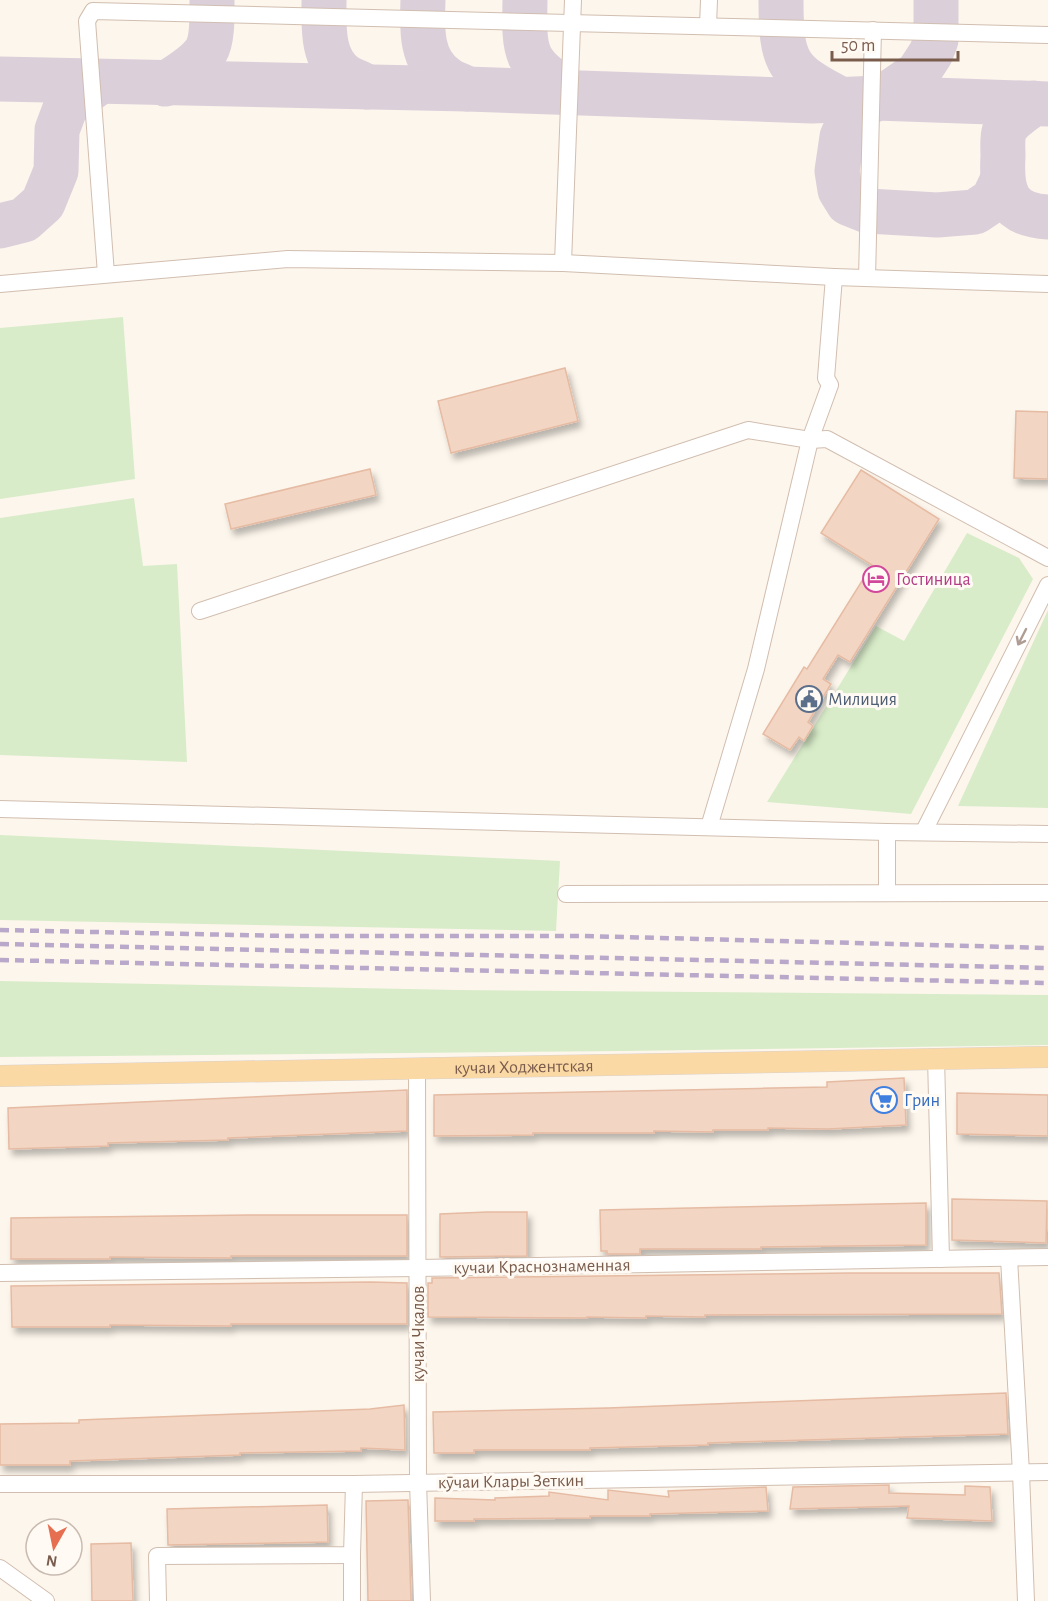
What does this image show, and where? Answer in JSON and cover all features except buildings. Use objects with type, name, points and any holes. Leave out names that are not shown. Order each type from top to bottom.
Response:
[{"type":"main road","name":"кучаи Ходжентская","points":[[0,1076],[936,1057],[1048,1057]]},
{"type":"street","points":[[564,263],[573,0]]},
{"type":"street","points":[[708,26],[709,0]]},
{"type":"street","points":[[106,274],[87,21],[93,11],[120,6],[572,23],[1048,35]]},
{"type":"street","points":[[867,278],[873,30]]},
{"type":"street","points":[[0,284],[288,259],[564,263],[834,277],[1048,284]]},
{"type":"street","points":[[709,827],[756,669],[810,440],[830,385],[826,378],[834,277]]},
{"type":"street","points":[[200,611],[748,430],[810,440],[827,439],[1048,558]]},
{"type":"street","points":[[924,831],[1048,585]]},
{"type":"street","points":[[0,809],[887,832],[1048,834]]},
{"type":"street","points":[[887,832],[887,893]]},
{"type":"street","points":[[566,894],[1048,893]]},
{"type":"street","points":[[936,1057],[941,1259]]},
{"type":"street","name":"кучаи Чкалов","points":[[417,1068],[418,1482],[422,1601]]},
{"type":"street","name":"кучаи Краснознаменная","points":[[0,1273],[418,1269],[1048,1257]]},
{"type":"street","points":[[1009,1258],[1026,1601]]},
{"type":"street","name":"кӯчаи Клары Зеткин","points":[[0,1484],[354,1484],[1048,1472]]},
{"type":"street","points":[[352,1601],[354,1484]]},
{"type":"street","points":[[158,1601],[157,1556],[352,1555]]},
{"type":"street","points":[[0,1568],[46,1601]]},
{"type":"green space","points":[[123,317],[135,479],[0,499],[0,328]]},
{"type":"green space","points":[[134,498],[143,566],[177,564],[187,762],[0,755],[0,518]]},
{"type":"green space","points":[[967,533],[1019,558],[1033,579],[911,814],[767,802],[876,626],[904,641]]},
{"type":"green space","points":[[1048,610],[1048,808],[958,806]]},
{"type":"green space","points":[[0,835],[560,861],[556,931],[0,920]]},
{"type":"green space","points":[[0,981],[458,990],[1048,995],[1048,1045],[0,1057]]},
{"type":"taxiway","points":[[165,84],[193,65],[206,51],[211,33],[212,0]]},
{"type":"taxiway","points":[[324,0],[326,41],[332,60],[345,76],[367,87]]},
{"type":"taxiway","points":[[423,0],[424,43],[431,62],[446,78],[467,89]]},
{"type":"taxiway","points":[[525,0],[526,45],[530,55],[543,74],[571,92]]},
{"type":"taxiway","points":[[781,0],[783,38],[790,63],[809,81],[842,100]]},
{"type":"taxiway","points":[[936,0],[936,40],[931,53],[918,73],[892,91],[863,105],[851,117],[842,137],[837,171],[840,190],[848,203],[868,211],[937,215],[975,212],[993,200],[1002,181]]},
{"type":"taxiway","points":[[0,79],[467,89],[812,101],[877,98],[1048,104]]},
{"type":"taxiway","points":[[0,226],[24,220],[43,203],[56,171],[57,130],[66,106],[98,83]]},
{"type":"taxiway","points":[[1034,103],[1013,120],[1004,132],[1003,180],[1009,199],[1015,206],[1023,212],[1048,217]]},
{"type":"railway","points":[[0,930],[286,936],[584,936],[1048,948]]},
{"type":"railway","points":[[0,944],[1048,968]]},
{"type":"railway","points":[[0,960],[1048,983]]},
{"type":"place","name":"Гостиница","points":[[876,579]]},
{"type":"place","name":"Милиция","points":[[809,699]]},
{"type":"place","name":"Грин","points":[[884,1100]]}]
